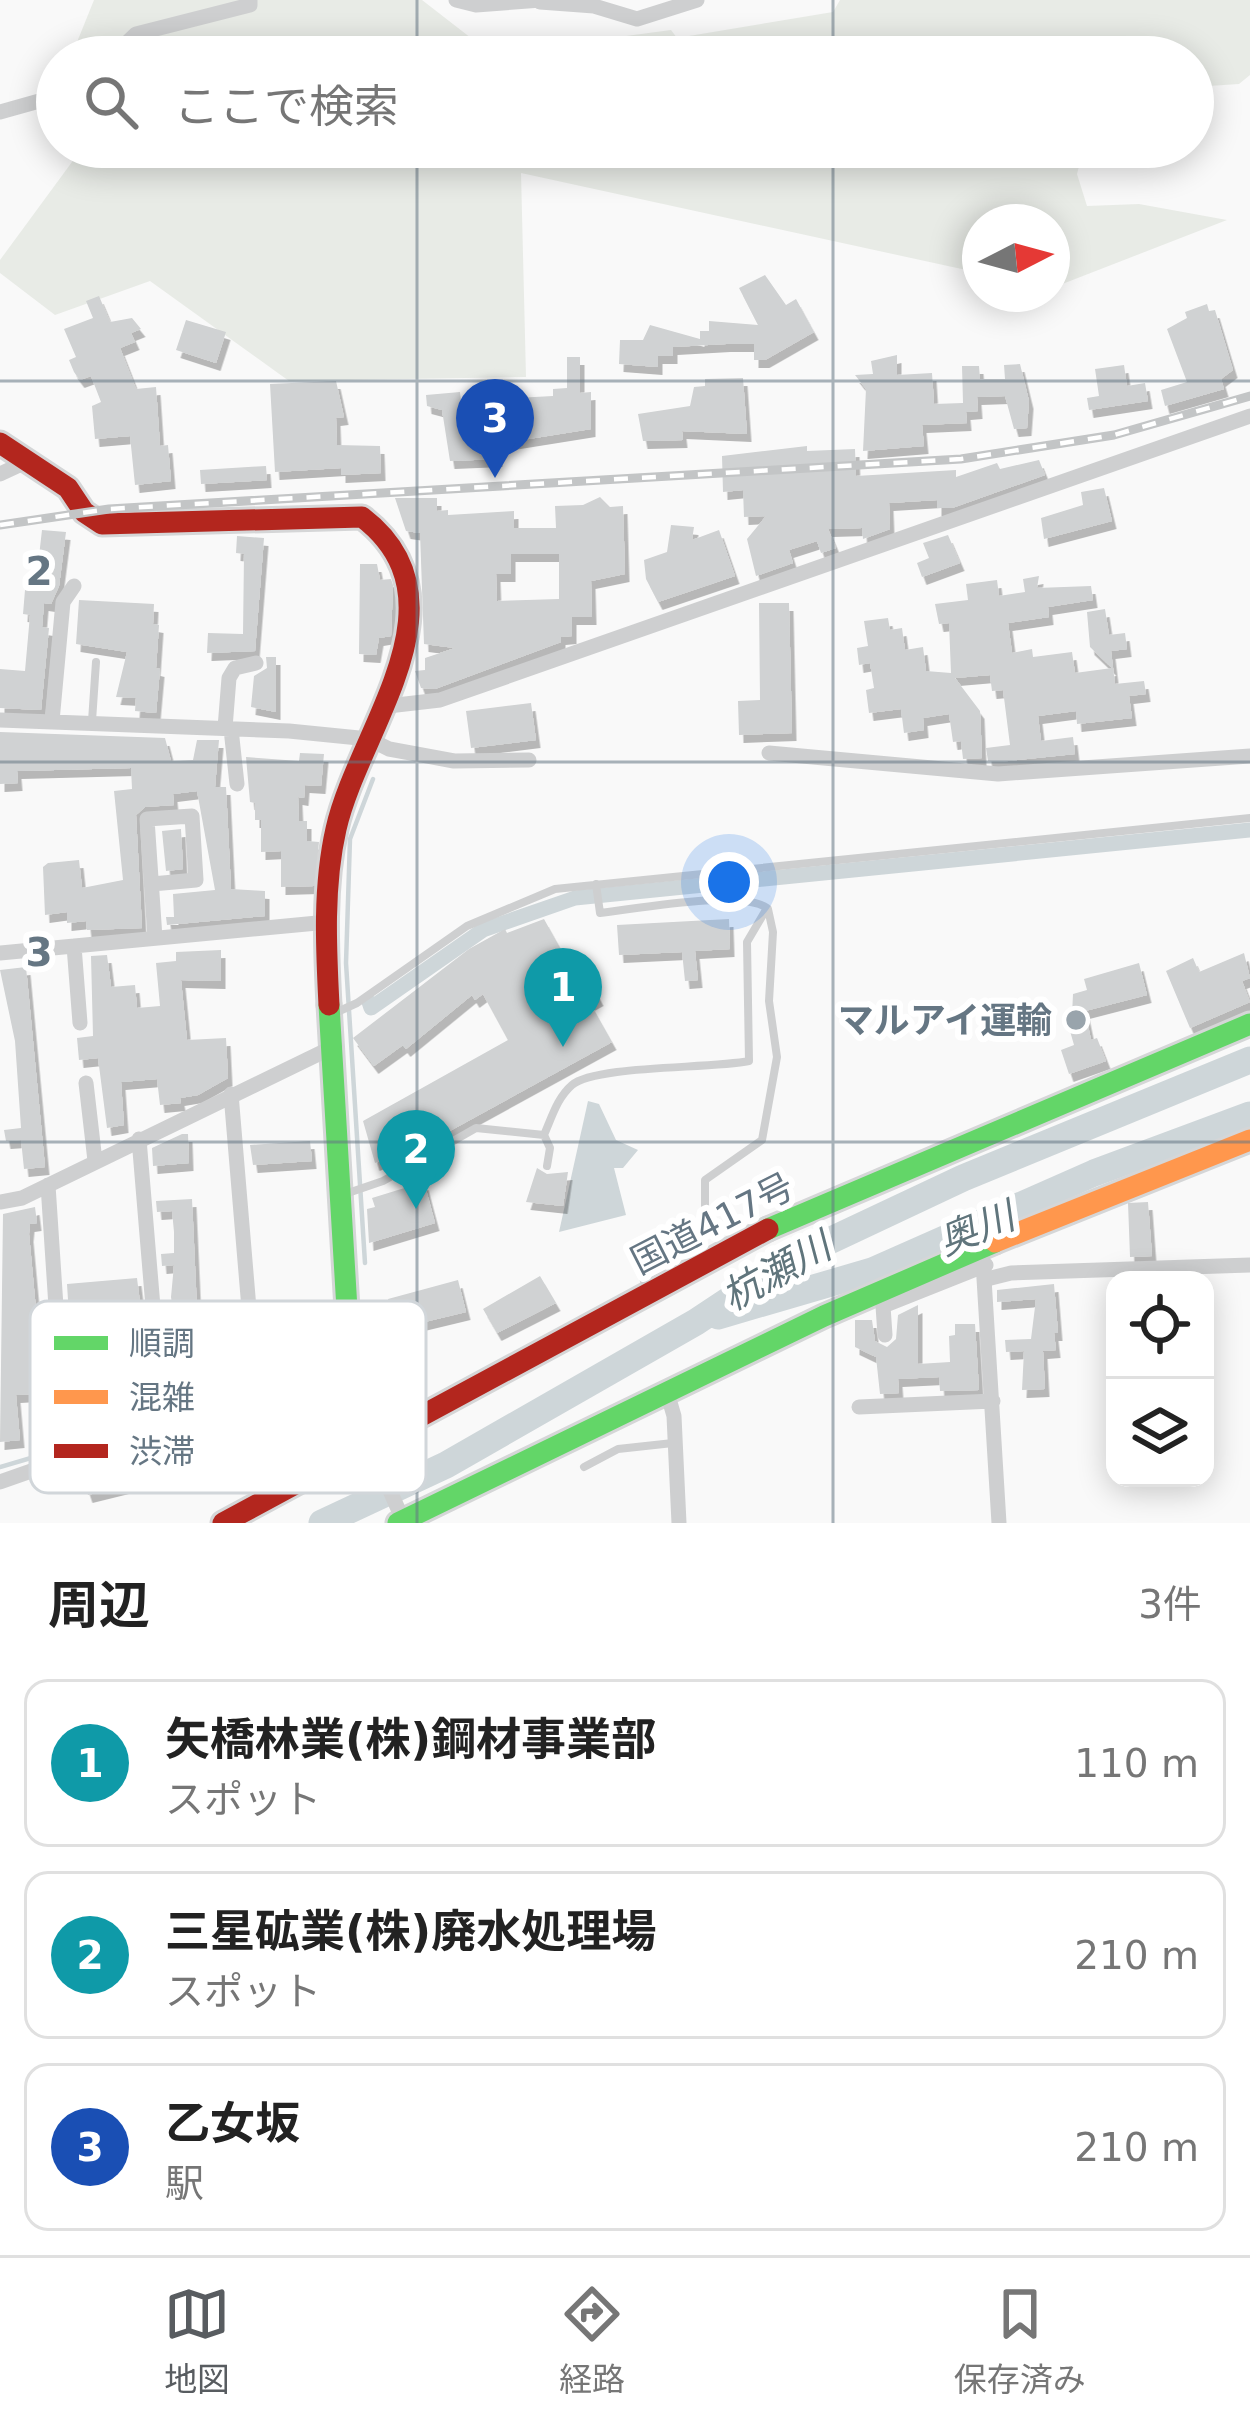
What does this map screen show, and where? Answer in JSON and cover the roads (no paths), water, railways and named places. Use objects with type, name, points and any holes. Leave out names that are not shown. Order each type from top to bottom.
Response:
[{"type":"main road","points":[[0,443],[68,488],[84,512],[102,524],[362,517],[379,528],[407,575],[407,644],[388,706],[369,739],[339,814],[328,922],[343,1009],[335,1046],[354,1191],[354,1301]]},
{"type":"main road","name":"国道417号","points":[[426,1418],[781,1222],[1250,1024]]},
{"type":"main road","points":[[402,1521],[667,1392],[985,1263],[1250,1140]]},
{"type":"main road","name":"国道417号","points":[[224,1523],[284,1493]]},
{"type":"street","points":[[134,36],[250,5],[250,0]]},
{"type":"street","points":[[456,0],[476,5],[541,1],[594,6],[637,19],[697,0]]},
{"type":"street","points":[[0,112],[36,102]]},
{"type":"street","points":[[388,706],[440,700],[1250,416]]},
{"type":"street","points":[[0,474],[28,460]]},
{"type":"street","points":[[52,721],[63,602],[74,586]]},
{"type":"street","points":[[237,784],[228,729],[229,678],[236,668],[256,663]]},
{"type":"street","points":[[0,720],[369,739],[389,748],[454,761],[530,760]]},
{"type":"street","points":[[769,752],[998,774],[1250,756]]},
{"type":"street","points":[[152,884],[196,880],[192,816],[147,819],[155,938]]},
{"type":"street","points":[[0,953],[328,922]]},
{"type":"street","points":[[74,946],[80,1023]]},
{"type":"street","points":[[0,1202],[48,1185],[335,1046]]},
{"type":"street","points":[[86,1083],[94,1161]]},
{"type":"street","points":[[231,1094],[247,1301]]},
{"type":"street","points":[[139,1139],[152,1301]]},
{"type":"street","points":[[48,1185],[56,1301]]},
{"type":"street","points":[[985,1263],[999,1523]]},
{"type":"street","points":[[885,1335],[883,1306],[985,1263],[1011,1273],[1250,1265]]},
{"type":"street","points":[[667,1392],[680,1523]]},
{"type":"street","points":[[859,1407],[993,1401]]},
{"type":"street","points":[[0,1481],[30,1468]]},
{"type":"street","points":[[389,1493],[402,1521]]},
{"type":"lane","points":[[92,722],[96,662]]},
{"type":"lane","points":[[343,1009],[467,926],[555,889],[1250,818]]},
{"type":"lane","points":[[596,884],[600,913],[758,901],[767,908],[772,932],[769,1001],[777,1057],[762,1140],[704,1180],[705,1216],[641,1272],[647,1292]]},
{"type":"lane","points":[[547,1166],[550,1148],[544,1135],[558,1102],[575,1082],[608,1072],[749,1061],[747,942],[767,908]]},
{"type":"lane","points":[[354,1191],[476,1129],[544,1135]]},
{"type":"lane","points":[[584,1467],[618,1449],[675,1443]]},
{"type":"waterway","points":[[365,1263],[346,963],[350,839],[373,779]]},
{"type":"waterway","points":[[369,1002],[371,1008],[483,930],[575,898],[1250,830]]},
{"type":"waterway","name":"杭瀬川","points":[[426,1474],[696,1322],[791,1259],[963,1178],[1250,1060]]},
{"type":"waterway","name":"奥川","points":[[718,1316],[872,1271],[1094,1173],[1250,1115]]},
{"type":"waterway","points":[[0,1467],[30,1458]]},
{"type":"waterway","name":"杭瀬川","points":[[322,1523],[386,1493]]},
{"type":"railway","points":[[0,525],[109,509],[961,459],[1114,435],[1250,396]]},
{"type":"place","name":"乙女坂","points":[[495,478]]},
{"type":"place","name":"マルアイ運輸","points":[[1076,1020]]},
{"type":"place","name":"矢橋林業(株)鋼材事業部","points":[[563,1047]]},
{"type":"place","name":"三星砿業(株)廃水処理場","points":[[416,1209]]}]
